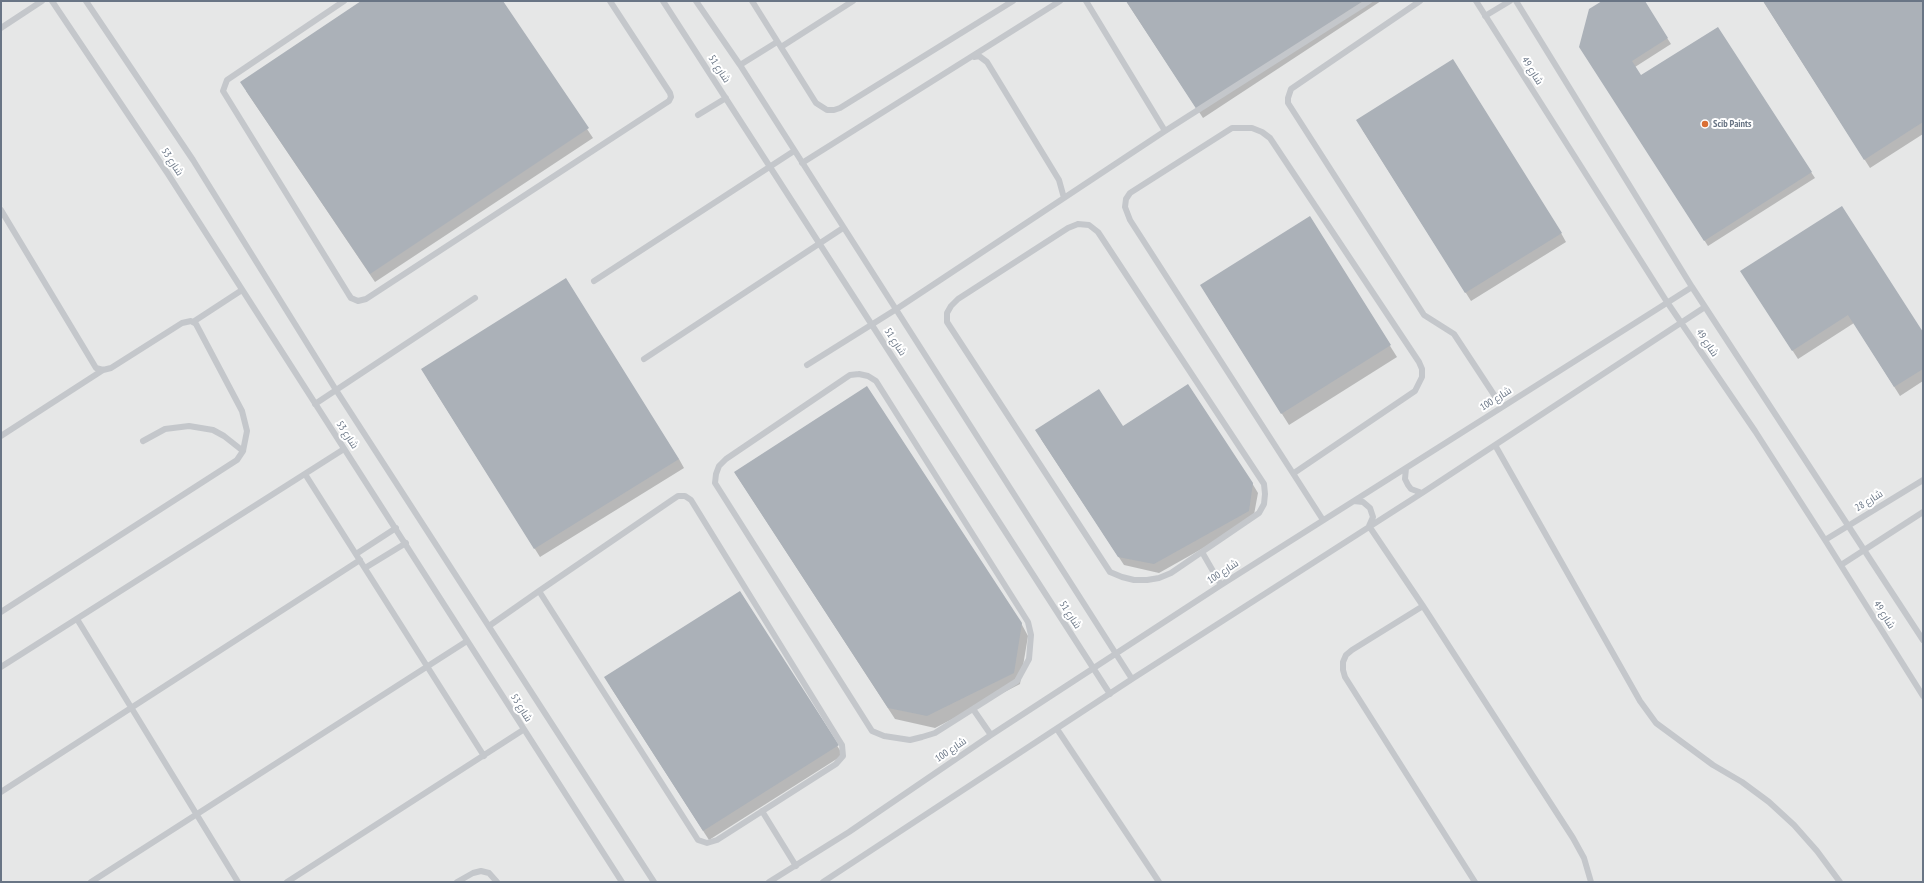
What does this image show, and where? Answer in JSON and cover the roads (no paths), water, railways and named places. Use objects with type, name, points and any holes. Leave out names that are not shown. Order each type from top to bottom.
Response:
[{"type":"lane","points":[[1,28],[42,1]]},
{"type":"lane","name":"شارع 53","points":[[52,1],[168,174],[406,543],[523,730],[622,882]]},
{"type":"lane","name":"شارع 53","points":[[86,1],[193,160],[336,390],[654,882]]},
{"type":"lane","points":[[344,1],[227,80],[223,91],[349,295],[358,301],[366,299],[669,101],[671,97],[670,93],[610,1]]},
{"type":"lane","name":"شارع 51","points":[[663,1],[1110,694]]},
{"type":"lane","name":"شارع 51","points":[[696,1],[740,65],[1132,679]]},
{"type":"lane","points":[[752,1],[816,102],[821,107],[834,110],[840,108],[1013,1]]},
{"type":"lane","points":[[740,65],[853,1]]},
{"type":"lane","points":[[802,163],[974,57],[1060,1]]},
{"type":"lane","points":[[1086,1],[1165,131]]},
{"type":"lane","points":[[807,365],[895,310],[1165,131],[1369,1]]},
{"type":"lane","points":[[1420,1],[1292,89],[1288,98],[1288,103],[1424,315],[1454,334],[1502,407]]},
{"type":"lane","name":"شارع 49","points":[[1476,1],[1667,302],[1755,431],[1923,696]]},
{"type":"lane","points":[[1485,16],[1510,1]]},
{"type":"lane","name":"شارع 49","points":[[1516,1],[1692,287],[1923,640]]},
{"type":"lane","points":[[974,57],[979,56],[987,62],[1060,180],[1064,192],[1064,198]]},
{"type":"lane","points":[[698,115],[726,98]]},
{"type":"lane","points":[[1294,473],[1415,391],[1422,377],[1422,369],[1419,362],[1270,138],[1262,132],[1252,128],[1232,128],[1130,193],[1125,207],[1130,220],[1323,520]]},
{"type":"lane","points":[[594,281],[794,151]]},
{"type":"lane","points":[[1,210],[93,365],[103,370]]},
{"type":"lane","points":[[1078,224],[1089,225],[1098,232],[1264,484],[1266,494],[1264,504],[1259,513],[1202,552],[1171,573],[1159,578],[1134,580],[1110,572],[946,322],[947,314],[951,306],[1068,228],[1078,224]]},
{"type":"lane","points":[[644,359],[844,228]]},
{"type":"lane","name":"شارع 100","points":[[769,882],[796,866],[1221,585],[1692,287]]},
{"type":"lane","points":[[193,322],[242,290]]},
{"type":"lane","points":[[315,404],[475,298]]},
{"type":"lane","points":[[823,882],[1132,679],[1422,493],[1706,307]]},
{"type":"lane","points":[[1,436],[103,370],[111,368],[182,323],[188,321],[193,322],[197,326],[246,421],[247,431],[243,451],[237,460],[1,612]]},
{"type":"lane","points":[[859,374],[868,376],[876,381],[1028,622],[1031,647],[1029,659],[1024,670],[1017,681],[973,709],[934,733],[922,738],[897,739],[872,731],[715,483],[719,466],[726,459],[850,375],[859,374]]},
{"type":"lane","points":[[143,441],[165,429],[189,426],[207,428],[224,436],[243,451]]},
{"type":"lane","points":[[1495,445],[1640,701],[1656,723],[1713,765],[1742,782],[1769,802],[1813,845],[1840,882]]},
{"type":"lane","points":[[1,667],[344,449]]},
{"type":"lane","points":[[1406,468],[1405,480],[1411,489],[1422,493]]},
{"type":"lane","points":[[305,474],[484,756]]},
{"type":"lane","name":"شارع 28","points":[[1825,540],[1923,480]]},
{"type":"lane","points":[[489,626],[672,500],[682,495],[689,498],[844,749],[843,756],[839,762],[712,842],[702,842],[698,840],[539,592]]},
{"type":"lane","points":[[1353,502],[1363,502],[1370,508],[1373,517],[1369,526]]},
{"type":"lane","points":[[1841,565],[1923,512]]},
{"type":"lane","points":[[1369,526],[1423,606],[1573,838],[1584,858],[1591,882]]},
{"type":"lane","points":[[356,554],[396,528]]},
{"type":"lane","points":[[365,568],[406,543]]},
{"type":"lane","points":[[1202,552],[1221,585]]},
{"type":"lane","points":[[1,792],[360,560]]},
{"type":"lane","points":[[1423,606],[1352,650],[1346,655],[1343,662],[1343,670],[1350,684],[1475,882]]},
{"type":"lane","points":[[77,619],[238,882]]},
{"type":"lane","points":[[91,882],[467,640]]},
{"type":"lane","points":[[973,709],[991,736]]},
{"type":"lane","points":[[1057,729],[1159,882]]},
{"type":"lane","points":[[287,882],[523,730]]},
{"type":"lane","points":[[762,811],[796,866]]},
{"type":"lane","points":[[457,882],[473,873],[481,871],[489,873],[497,882]]},
{"type":"place","name":"Scib Paints","points":[[1705,124]]}]
